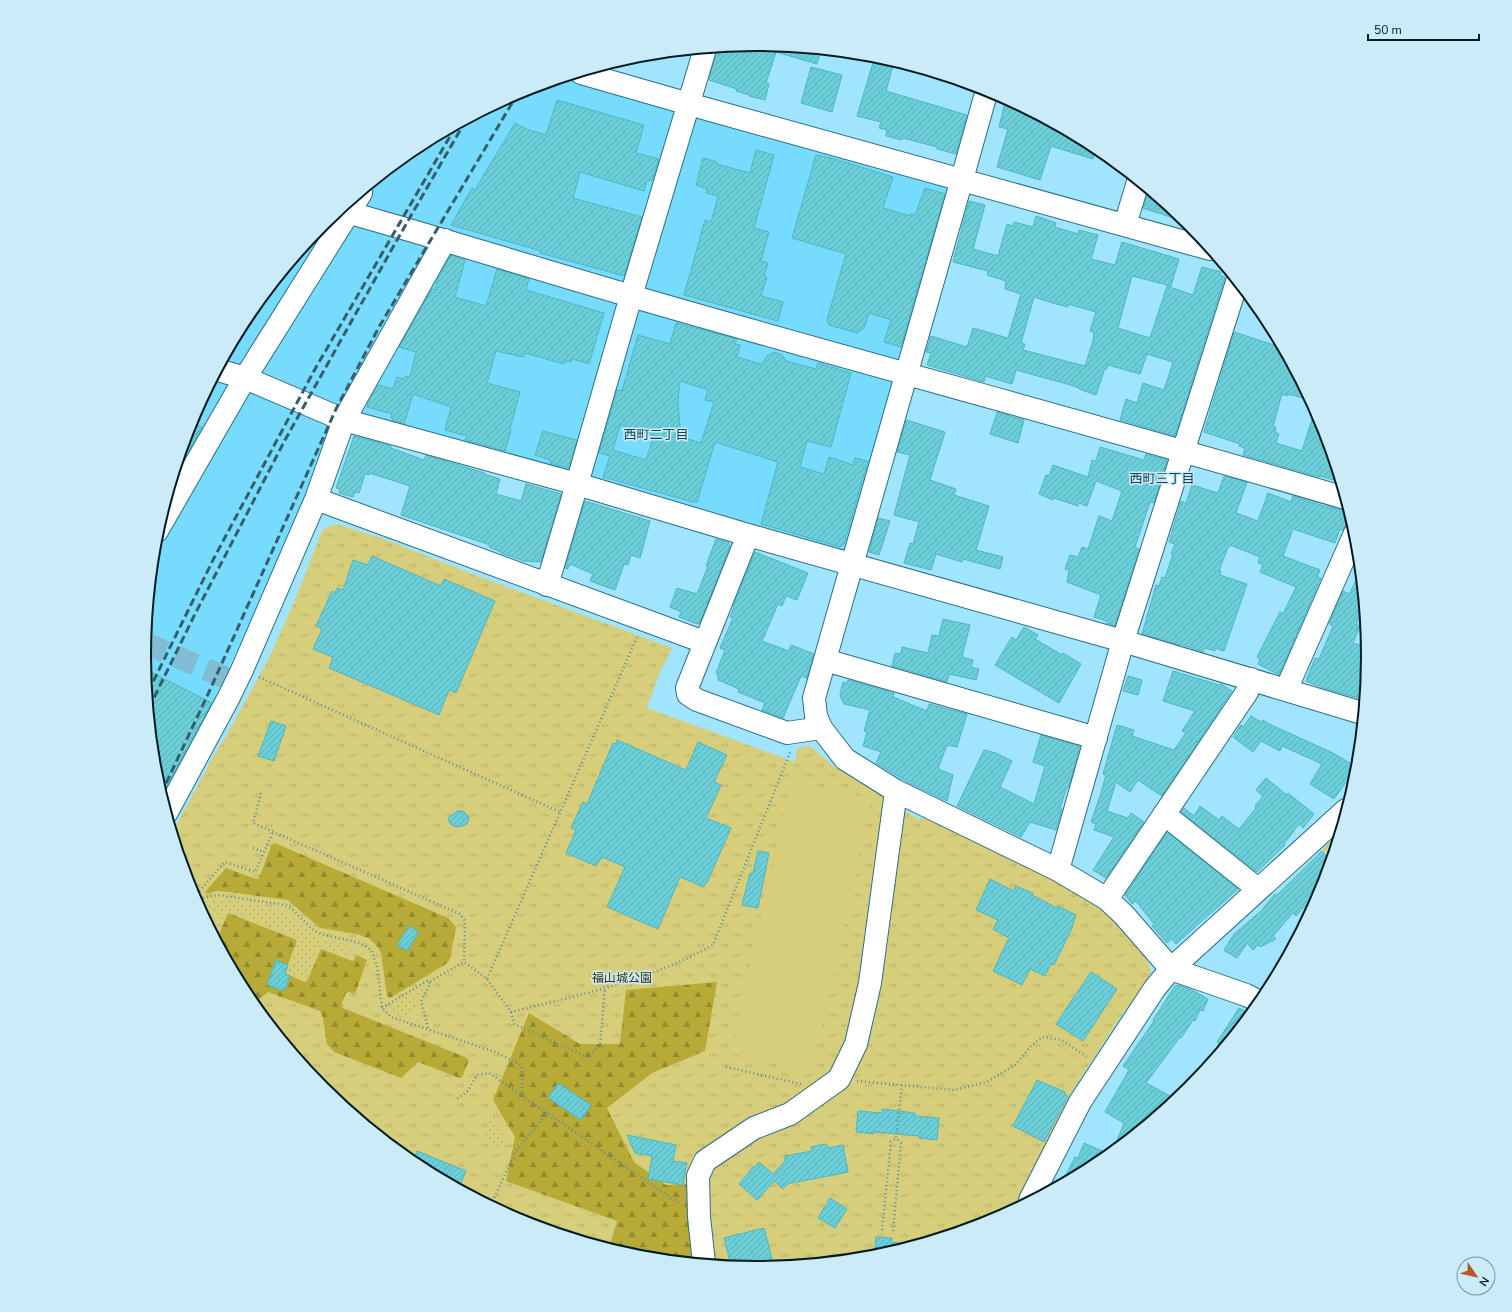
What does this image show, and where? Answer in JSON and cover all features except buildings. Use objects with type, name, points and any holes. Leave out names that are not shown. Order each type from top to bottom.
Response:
[{"type":"street","points":[[547,585],[704,53]]},
{"type":"street","points":[[588,75],[689,105],[962,179],[1201,247]]},
{"type":"street","points":[[985,96],[814,698],[816,716],[821,728],[845,760],[896,791],[1058,870],[1107,899],[1124,915],[1170,969],[1254,999]]},
{"type":"street","points":[[1125,225],[1137,186]]},
{"type":"street","points":[[345,212],[445,240],[631,296],[1184,451],[1339,497]]},
{"type":"street","points":[[170,509],[245,378],[343,214]]},
{"type":"street","points":[[170,806],[235,677],[316,499],[344,420],[445,240]]},
{"type":"street","points":[[1058,870],[1123,641],[1235,287]]},
{"type":"street","points":[[222,371],[245,378],[344,420],[577,484],[852,565],[1123,641],[1358,712]]},
{"type":"street","points":[[316,499],[704,642]]},
{"type":"street","points":[[748,535],[704,642],[687,688],[688,694],[697,700],[787,732],[821,728]]},
{"type":"street","points":[[1286,690],[1350,545]]},
{"type":"street","points":[[825,660],[1096,738]]},
{"type":"street","points":[[1107,899],[1247,692],[1251,679]]},
{"type":"street","points":[[704,1259],[699,1217],[698,1176],[706,1161],[754,1128],[790,1114],[831,1085],[856,1044],[870,983],[896,791]]},
{"type":"street","points":[[1164,814],[1249,882],[1256,891]]},
{"type":"street","points":[[1033,1194],[1080,1102],[1154,988],[1170,969],[1339,816]]},
{"type":"path","points":[[487,979],[644,621]]},
{"type":"path","points":[[235,677],[560,812]]},
{"type":"path","points":[[511,1012],[626,983],[692,957],[713,945],[799,731]]},
{"type":"path","points":[[261,793],[253,824],[460,914],[465,921],[464,962]]},
{"type":"path","points":[[199,893],[225,862],[255,872],[273,832]]},
{"type":"path","points":[[253,848],[264,852]]},
{"type":"path","points":[[201,897],[218,895],[285,905],[292,909],[312,929],[321,934],[360,943],[371,950],[377,966],[382,1008],[391,1017],[428,1028],[498,1053],[522,1066],[522,1096]]},
{"type":"path","points":[[464,962],[487,979],[511,1012],[514,1024],[587,1057],[600,1046],[605,988]]},
{"type":"path","points":[[382,1008],[427,981],[429,982],[464,962]]},
{"type":"path","points":[[428,1028],[421,1001],[430,984],[429,982]]},
{"type":"path","points":[[726,1067],[831,1085],[902,1085],[954,1090],[987,1082],[1015,1065],[1032,1045],[1042,1037],[1061,1040],[1103,1067]]},
{"type":"path","points":[[456,1099],[468,1092],[477,1075],[489,1073],[699,1217]]},
{"type":"path","points":[[882,1230],[891,1142],[896,1138],[902,1085]]},
{"type":"path","points":[[493,1201],[515,1152],[547,1113]]},
{"type":"path","points":[[893,1231],[901,1143],[896,1138]]},
{"type":"shaded area","points":[[598,72],[960,176],[851,562],[344,418],[169,798],[156,735],[152,696],[152,616],[156,577],[163,538],[172,499],[183,462],[197,424],[213,388],[232,353],[253,320],[301,257],[328,228],[357,201],[388,176],[420,153],[488,113],[524,97],[562,83]]},
{"type":"green space","name":"福山城公園","points":[[336,524],[381,538],[475,575],[672,648],[658,677],[647,708],[795,762],[797,748],[810,746],[832,765],[918,819],[926,818],[1065,883],[1109,914],[1134,941],[1146,958],[1151,971],[1143,988],[1123,1013],[1071,1093],[1016,1203],[950,1229],[913,1240],[835,1256],[796,1260],[756,1261],[716,1260],[677,1256],[599,1240],[562,1229],[524,1215],[488,1199],[453,1180],[388,1136],[357,1111],[328,1084],[301,1055],[276,1024],[253,992],[232,958],[213,924],[197,888],[176,826],[212,758],[224,740],[269,658],[295,600],[323,529]]},
{"type":"green space","points":[[791,783],[871,799],[812,1072],[731,1053]]},
{"type":"green space","points":[[1332,840],[1327,854],[1322,850]]},
{"type":"green space","points":[[275,843],[448,918],[456,927],[450,959],[446,964],[390,998],[387,996],[381,953],[376,945],[368,938],[357,934],[320,928],[288,900],[229,892],[215,891],[208,894],[205,892],[226,868],[256,879],[259,878],[272,844]]},
{"type":"green space","points":[[218,900],[230,900],[285,911],[317,937],[361,951],[370,958],[354,952],[352,958],[319,945],[306,979],[287,972],[300,939],[227,910],[225,911],[221,920],[219,920],[210,916],[204,904]]},
{"type":"green space","points":[[228,913],[297,940],[285,973],[305,982],[307,981],[321,949],[352,961],[357,955],[367,960],[355,994],[348,992],[346,993],[341,1005],[343,1008],[465,1057],[469,1060],[462,1078],[418,1062],[401,1078],[334,1052],[327,1044],[323,1018],[320,1011],[268,992],[259,1000],[219,935]]},
{"type":"green space","points":[[717,982],[705,1051],[652,1073],[607,1108],[634,1162],[666,1185],[692,1184],[700,1258],[677,1256],[611,1243],[617,1221],[506,1181],[515,1137],[493,1100],[529,1013],[580,1044],[620,1044],[626,990]]},
{"type":"green space","points":[[422,987],[424,988],[410,1018],[389,1009],[389,1007]]},
{"type":"green space","points":[[492,1116],[500,1119],[496,1127],[503,1131],[500,1138],[509,1141],[505,1150],[482,1140]]},
{"type":"tunnel","points":[[151,646],[226,678]]},
{"type":"railway","points":[[165,785],[209,692],[336,409],[379,327],[513,102]]},
{"type":"railway","points":[[152,701],[195,614],[285,440],[462,128]]},
{"type":"railway","points":[[152,684],[214,558],[315,369],[452,133]]},
{"type":"district","name":"西町二丁目","points":[[656,435]]},
{"type":"district","name":"西町三丁目","points":[[1162,479]]}]
